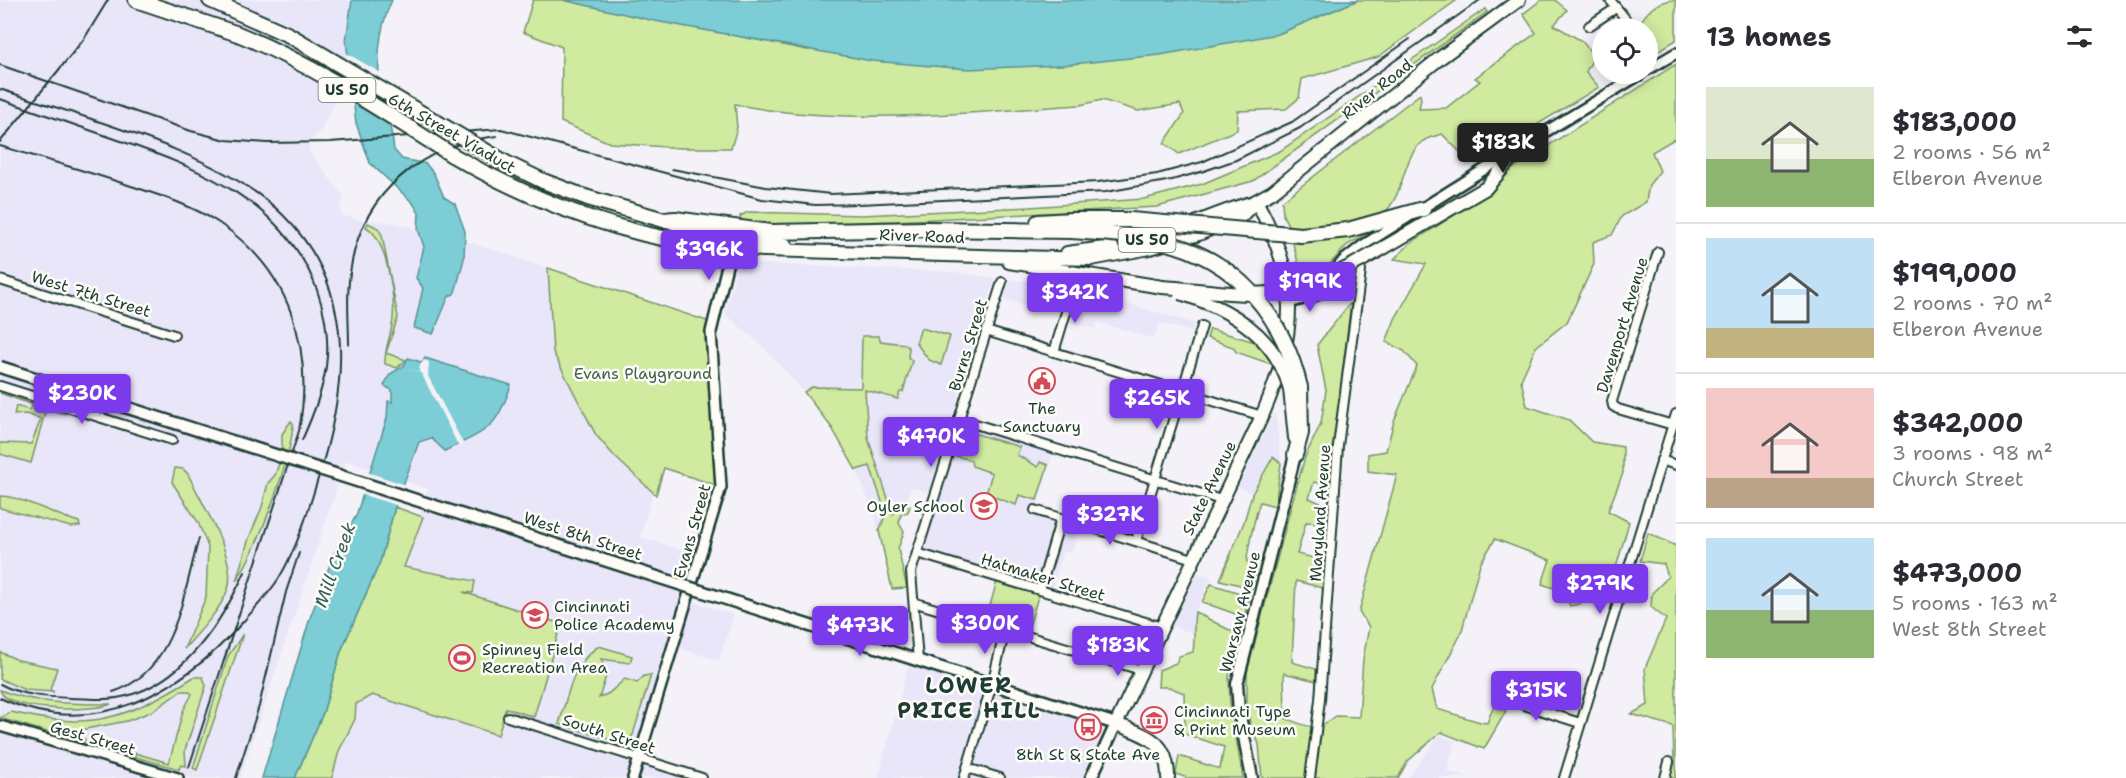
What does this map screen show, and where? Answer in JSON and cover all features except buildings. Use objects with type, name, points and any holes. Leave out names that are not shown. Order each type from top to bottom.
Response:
[{"type":"highway","name":"6th Street Viaduct","points":[[136,0],[238,34],[294,59],[452,155],[511,186],[595,219],[681,242],[730,249]]},
{"type":"highway","name":"6th Street Viaduct","points":[[210,0],[320,51],[506,163],[588,198],[664,220],[771,232],[1072,225]]},
{"type":"highway","points":[[1072,225],[1131,220],[1301,235],[1348,230],[1423,209]]},
{"type":"highway","points":[[1072,225],[1165,242],[1199,255],[1228,272],[1250,290],[1272,317],[1289,351],[1301,423],[1295,455]]},
{"type":"main road","name":"River Road","points":[[730,249],[982,255],[1079,260],[1150,248],[1199,234],[1241,216],[1256,201],[1303,170],[1440,58],[1519,0]]},
{"type":"main road","points":[[982,255],[1078,275],[1162,287],[1251,293],[1284,291],[1328,278],[1385,248],[1486,188],[1512,157],[1530,141]]},
{"type":"main road","name":"State Avenue","points":[[1091,778],[1262,416],[1281,369],[1286,345],[1289,303],[1287,286],[1279,249],[1256,201]]},
{"type":"main road","name":"River Road","points":[[684,224],[810,250]]},
{"type":"main road","points":[[1287,286],[1317,294]]},
{"type":"main road","points":[[1162,287],[1219,306],[1251,327],[1278,361],[1295,388]]},
{"type":"main road","name":"West 8th Street","points":[[0,367],[1143,733],[1154,740],[1164,754],[1168,778]]},
{"type":"main road","name":"Warsaw Avenue","points":[[1252,778],[1239,711],[1237,684],[1295,455]]},
{"type":"street","points":[[1610,0],[1625,18]]},
{"type":"street","points":[[1589,26],[1616,8]]},
{"type":"street","points":[[1658,64],[1676,53]]},
{"type":"street","points":[[1289,303],[1308,300],[1317,294],[1337,266],[1355,252],[1624,84]]},
{"type":"street","name":"Evans Street","points":[[633,778],[721,487],[711,332],[730,249]]},
{"type":"street","name":"Maryland Avenue","points":[[1310,778],[1320,700],[1338,446],[1360,271],[1355,252]]},
{"type":"street","name":"Davenport Avenue","points":[[1659,252],[1613,406],[1672,425]]},
{"type":"street","name":"West 7th Street","points":[[0,280],[174,335]]},
{"type":"street","name":"Burns Street","points":[[914,660],[916,603],[911,572],[1002,282]]},
{"type":"street","points":[[1053,352],[1072,290]]},
{"type":"street","points":[[1136,541],[1202,326]]},
{"type":"street","points":[[986,331],[1262,416]]},
{"type":"street","points":[[0,386],[172,440]]},
{"type":"street","points":[[1564,778],[1676,414]]},
{"type":"street","points":[[959,419],[1156,478],[1221,500]]},
{"type":"street","points":[[1661,460],[1676,465]]},
{"type":"street","points":[[1035,510],[1193,559]]},
{"type":"street","points":[[1040,590],[1061,518]]},
{"type":"street","name":"Hatmaker Street","points":[[917,553],[1162,627]]},
{"type":"street","points":[[916,603],[1141,670]]},
{"type":"street","points":[[964,778],[992,684],[1005,630]]},
{"type":"street","points":[[1499,697],[1580,723]]},
{"type":"street","name":"South Street","points":[[508,717],[702,778]]},
{"type":"street","name":"Gest Street","points":[[0,726],[178,778]]},
{"type":"street","points":[[1665,778],[1669,762]]},
{"type":"street","points":[[967,768],[1000,778]]},
{"type":"shaded area","points":[[0,0],[352,0],[346,40],[349,75],[321,130],[309,143],[309,151],[344,197],[340,210],[342,215],[368,222],[370,220],[394,223],[472,243],[548,268],[553,352],[596,435],[615,457],[653,492],[640,537],[700,555],[688,600],[734,615],[719,661],[673,646],[640,758],[702,778],[295,778],[303,763],[361,691],[428,489],[346,461],[240,778],[0,778]]},
{"type":"shaded area","points":[[745,263],[954,272],[995,278],[929,492],[911,487],[888,564],[874,514],[856,470],[832,428],[804,392],[762,346],[725,314],[736,270]]},
{"type":"shaded area","points":[[1010,279],[1065,286],[1059,308],[1031,299],[1029,306],[1004,299]]},
{"type":"shaded area","points":[[1081,290],[1194,323],[1191,332],[1159,323],[1154,339],[1098,322],[1095,329],[1071,322]]},
{"type":"shaded area","points":[[1275,412],[1281,463],[1273,457],[1252,494],[1238,487]]},
{"type":"shaded area","name":"Oyler School","points":[[959,419],[1055,448],[1037,507],[1081,524],[1072,553],[1064,551],[1051,593],[917,553]]},
{"type":"shaded area","points":[[1198,573],[1212,577],[1195,612],[1195,634],[1171,626]]},
{"type":"shaded area","points":[[910,659],[1116,724],[1091,778],[878,778]]},
{"type":"shaded area","points":[[1439,735],[1455,741],[1447,771],[1471,778],[1408,778]]},
{"type":"green space","points":[[533,0],[563,0],[807,50],[1278,34],[1358,0],[1457,0],[1378,57],[1302,79],[1299,98],[1286,109],[1238,111],[1237,130],[1179,154],[1164,143],[1184,114],[1180,104],[1138,111],[1102,100],[1080,105],[877,116],[789,112],[735,104],[737,128],[731,148],[680,148],[610,143],[561,122],[562,47],[523,32]]},
{"type":"green space","points":[[1541,0],[1555,0],[1567,10],[1554,25],[1582,41],[1592,54],[1592,60],[1586,72],[1592,79],[1592,84],[1599,87],[1484,157],[1475,145],[1461,153],[1442,134],[1427,139],[1412,154],[1392,204],[1378,217],[1340,225],[1290,229],[1283,215],[1282,201],[1420,94],[1419,109],[1446,108],[1480,81],[1475,78],[1536,33],[1523,14]]},
{"type":"green space","points":[[1676,0],[1676,40],[1658,51],[1658,18],[1643,18],[1652,8]]},
{"type":"green space","points":[[1485,9],[1487,12],[1253,181],[1157,207],[896,221],[761,225],[742,223],[740,216],[748,212],[862,215],[1030,207],[1144,199],[1202,184],[1280,151]]},
{"type":"green space","points":[[1676,64],[1676,138],[1652,152],[1660,171],[1649,185],[1646,202],[1622,216],[1612,235],[1593,242],[1594,264],[1567,322],[1536,347],[1521,380],[1527,406],[1569,420],[1592,442],[1623,447],[1623,473],[1608,511],[1629,522],[1612,582],[1596,579],[1581,584],[1580,604],[1570,606],[1563,591],[1542,584],[1550,560],[1495,539],[1480,564],[1461,634],[1432,689],[1437,709],[1480,722],[1487,723],[1494,705],[1506,711],[1484,749],[1441,732],[1408,761],[1398,778],[1262,778],[1259,744],[1250,724],[1247,703],[1247,672],[1305,457],[1321,423],[1326,390],[1317,345],[1351,302],[1334,442],[1333,486],[1314,482],[1309,498],[1325,505],[1325,523],[1306,522],[1297,554],[1327,561],[1326,589],[1296,581],[1292,662],[1316,669],[1316,681],[1284,673],[1285,718],[1311,727],[1322,725],[1336,716],[1359,717],[1363,659],[1369,627],[1359,612],[1397,475],[1368,471],[1368,454],[1386,451],[1394,421],[1417,366],[1404,351],[1386,342],[1395,319],[1426,264],[1394,259],[1412,242],[1489,193],[1510,170],[1645,84],[1658,84],[1658,75]]},
{"type":"green space","points":[[368,223],[378,228],[382,235],[398,317],[386,353],[406,360],[397,368],[385,364],[386,352],[393,318],[391,282],[384,254],[373,233],[366,227]]},
{"type":"green space","points":[[1371,228],[1372,231],[1347,245],[1322,273],[1303,281],[1292,240]]},
{"type":"green space","name":"Evans Playground","points":[[548,268],[713,323],[721,487],[664,468],[656,495],[615,457],[596,435],[553,352]]},
{"type":"green space","points":[[921,328],[950,336],[941,365],[929,360],[916,343]]},
{"type":"green space","points":[[1210,329],[1276,348],[1271,364],[1236,352],[1233,347],[1207,338]]},
{"type":"green space","points":[[862,336],[879,336],[880,341],[905,344],[909,348],[908,357],[912,361],[903,392],[900,392],[898,399],[865,390],[868,438],[893,514],[903,505],[910,506],[908,512],[901,514],[899,523],[904,532],[898,549],[907,588],[892,589],[879,531],[886,514],[870,466],[856,470],[832,428],[804,392],[812,387],[861,388]]},
{"type":"green space","points":[[0,393],[66,414],[46,409],[31,463],[0,454],[0,443],[31,444],[41,419],[26,414],[14,415],[16,406],[29,410],[33,405]]},
{"type":"green space","points":[[291,421],[293,423],[287,458],[272,504],[254,549],[236,581],[268,483],[275,475],[282,455],[282,434]]},
{"type":"green space","points":[[963,430],[1020,447],[1017,455],[1038,467],[1040,462],[1048,465],[1037,500],[1019,495],[1016,505],[986,494],[992,473],[972,466],[971,460],[955,456]]},
{"type":"green space","points":[[1273,457],[1281,463],[1275,506],[1260,502],[1256,514],[1247,562],[1257,566],[1252,588],[1220,580],[1244,522],[1252,494]]},
{"type":"green space","points":[[175,468],[183,469],[188,474],[217,532],[228,563],[230,577],[228,589],[220,605],[184,649],[206,597],[208,547],[198,522],[172,482]]},
{"type":"green space","points":[[0,496],[29,503],[79,522],[80,526],[71,527],[0,508]]},
{"type":"green space","name":"Spinney Field Recreation Area","points":[[395,507],[423,517],[404,567],[475,581],[473,593],[463,592],[561,624],[534,717],[506,708],[498,735],[372,695],[356,704],[355,719],[339,751],[332,778],[295,778],[323,713],[341,651],[380,562]]},
{"type":"green space","points":[[1648,533],[1676,546],[1676,778],[1669,778],[1674,764],[1673,726],[1631,714],[1648,705],[1645,668],[1666,619],[1651,607],[1652,593],[1668,577],[1664,564],[1640,561]]},
{"type":"green space","points":[[998,577],[1040,590],[1026,637],[985,624]]},
{"type":"green space","points":[[1211,584],[1250,596],[1244,617],[1202,602]]},
{"type":"green space","points":[[1195,612],[1237,634],[1229,675],[1230,703],[1243,778],[1187,778],[1176,774],[1179,756],[1220,769],[1224,747],[1182,733],[1185,724],[1184,693],[1169,687],[1158,687],[1159,670],[1176,663],[1179,656],[1193,652]]},
{"type":"green space","points":[[243,634],[197,770],[193,768],[228,656]]},
{"type":"green space","points":[[599,646],[632,656],[630,663],[601,659],[607,673],[599,698],[609,693],[625,679],[637,683],[644,676],[651,675],[633,735],[625,744],[559,724],[572,680],[583,661]]},
{"type":"green space","points":[[0,652],[18,660],[57,668],[50,690],[54,692],[25,690],[0,679]]},
{"type":"green space","points":[[194,677],[203,677],[206,686],[185,750],[186,766],[181,765],[179,769],[135,757],[135,753],[169,763],[183,711],[192,694],[188,691],[181,691],[153,711],[127,721],[65,733],[85,739],[84,743],[0,718],[11,712],[64,721],[107,718],[147,703]]},
{"type":"green space","points":[[0,690],[41,701],[111,704],[69,709],[33,706],[17,703],[5,697]]},
{"type":"water","points":[[352,0],[392,0],[381,36],[379,75],[394,150],[402,159],[426,164],[434,174],[444,197],[455,204],[465,231],[464,259],[456,289],[454,294],[449,296],[433,334],[414,328],[423,288],[416,278],[424,247],[418,229],[419,213],[413,203],[370,163],[356,123],[346,40]]},
{"type":"water","points":[[563,0],[1358,0],[1278,34],[1160,55],[1062,65],[968,69],[872,61],[655,21]]},
{"type":"water","name":"Mill Creek","points":[[408,358],[421,362],[421,365],[425,358],[511,385],[500,412],[494,421],[480,433],[445,451],[431,438],[419,442],[395,507],[380,562],[341,651],[323,713],[295,778],[262,778],[310,618],[335,551],[356,516],[387,418],[388,401],[392,402],[392,390],[384,386],[390,374],[404,366]]},
{"type":"pier","points":[[346,53],[383,74],[388,105],[347,79]]},
{"type":"pier","points":[[424,360],[429,362],[428,376],[464,445],[459,447],[421,373],[401,367],[419,372]]},
{"type":"pier","points":[[367,472],[406,485],[399,506],[360,494]]},
{"type":"railway","points":[[0,142],[84,39],[108,0]]},
{"type":"railway","points":[[0,65],[191,131],[226,140],[267,143],[330,142],[501,129],[762,199],[815,205],[860,204],[1106,192],[1172,180],[1204,171],[1236,160],[1300,128],[1480,0]]},
{"type":"railway","points":[[672,169],[766,187],[831,194],[1098,182],[1157,174],[1202,162],[1292,122],[1410,39]]},
{"type":"railway","points":[[0,89],[149,139],[224,173],[256,193],[283,215],[308,244],[325,275],[335,308],[340,342],[335,412],[305,519],[279,578],[243,622],[192,670],[163,689],[133,703],[102,712],[69,715],[35,710],[0,698]]},
{"type":"railway","points":[[0,99],[181,164],[237,193],[285,234],[303,260],[317,290],[326,330],[327,349],[323,384],[302,440]]},
{"type":"railway","points":[[349,345],[349,277],[358,240],[368,216],[401,176],[421,161],[470,141],[497,136]]},
{"type":"railway","points":[[0,146],[147,191],[208,216],[244,242],[264,264],[280,288],[292,314],[303,371],[303,400],[299,431],[189,767]]},
{"type":"railway","points":[[113,692],[134,682],[151,667],[164,649],[181,606],[199,538]]},
{"type":"railway","points":[[236,778],[259,706],[286,592],[299,553]]},
{"type":"railway","points":[[0,684],[35,695],[93,699],[123,697],[150,687],[168,676],[200,646],[225,610],[245,572]]},
{"type":"place","name":"The Sanctuary","points":[[1042,381]]},
{"type":"place","name":"Oyler School","points":[[984,506]]},
{"type":"place","name":"Cincinnati Police Academy","points":[[535,615]]},
{"type":"place","name":"Spinney Field Recreation Area","points":[[462,658]]},
{"type":"place","name":"Cincinnati Type & Print Museum","points":[[1154,720]]},
{"type":"place","name":"8th St & State Ave","points":[[1088,727]]},
{"type":"district","name":"LOWER PRICE HILL","points":[[969,698]]}]
